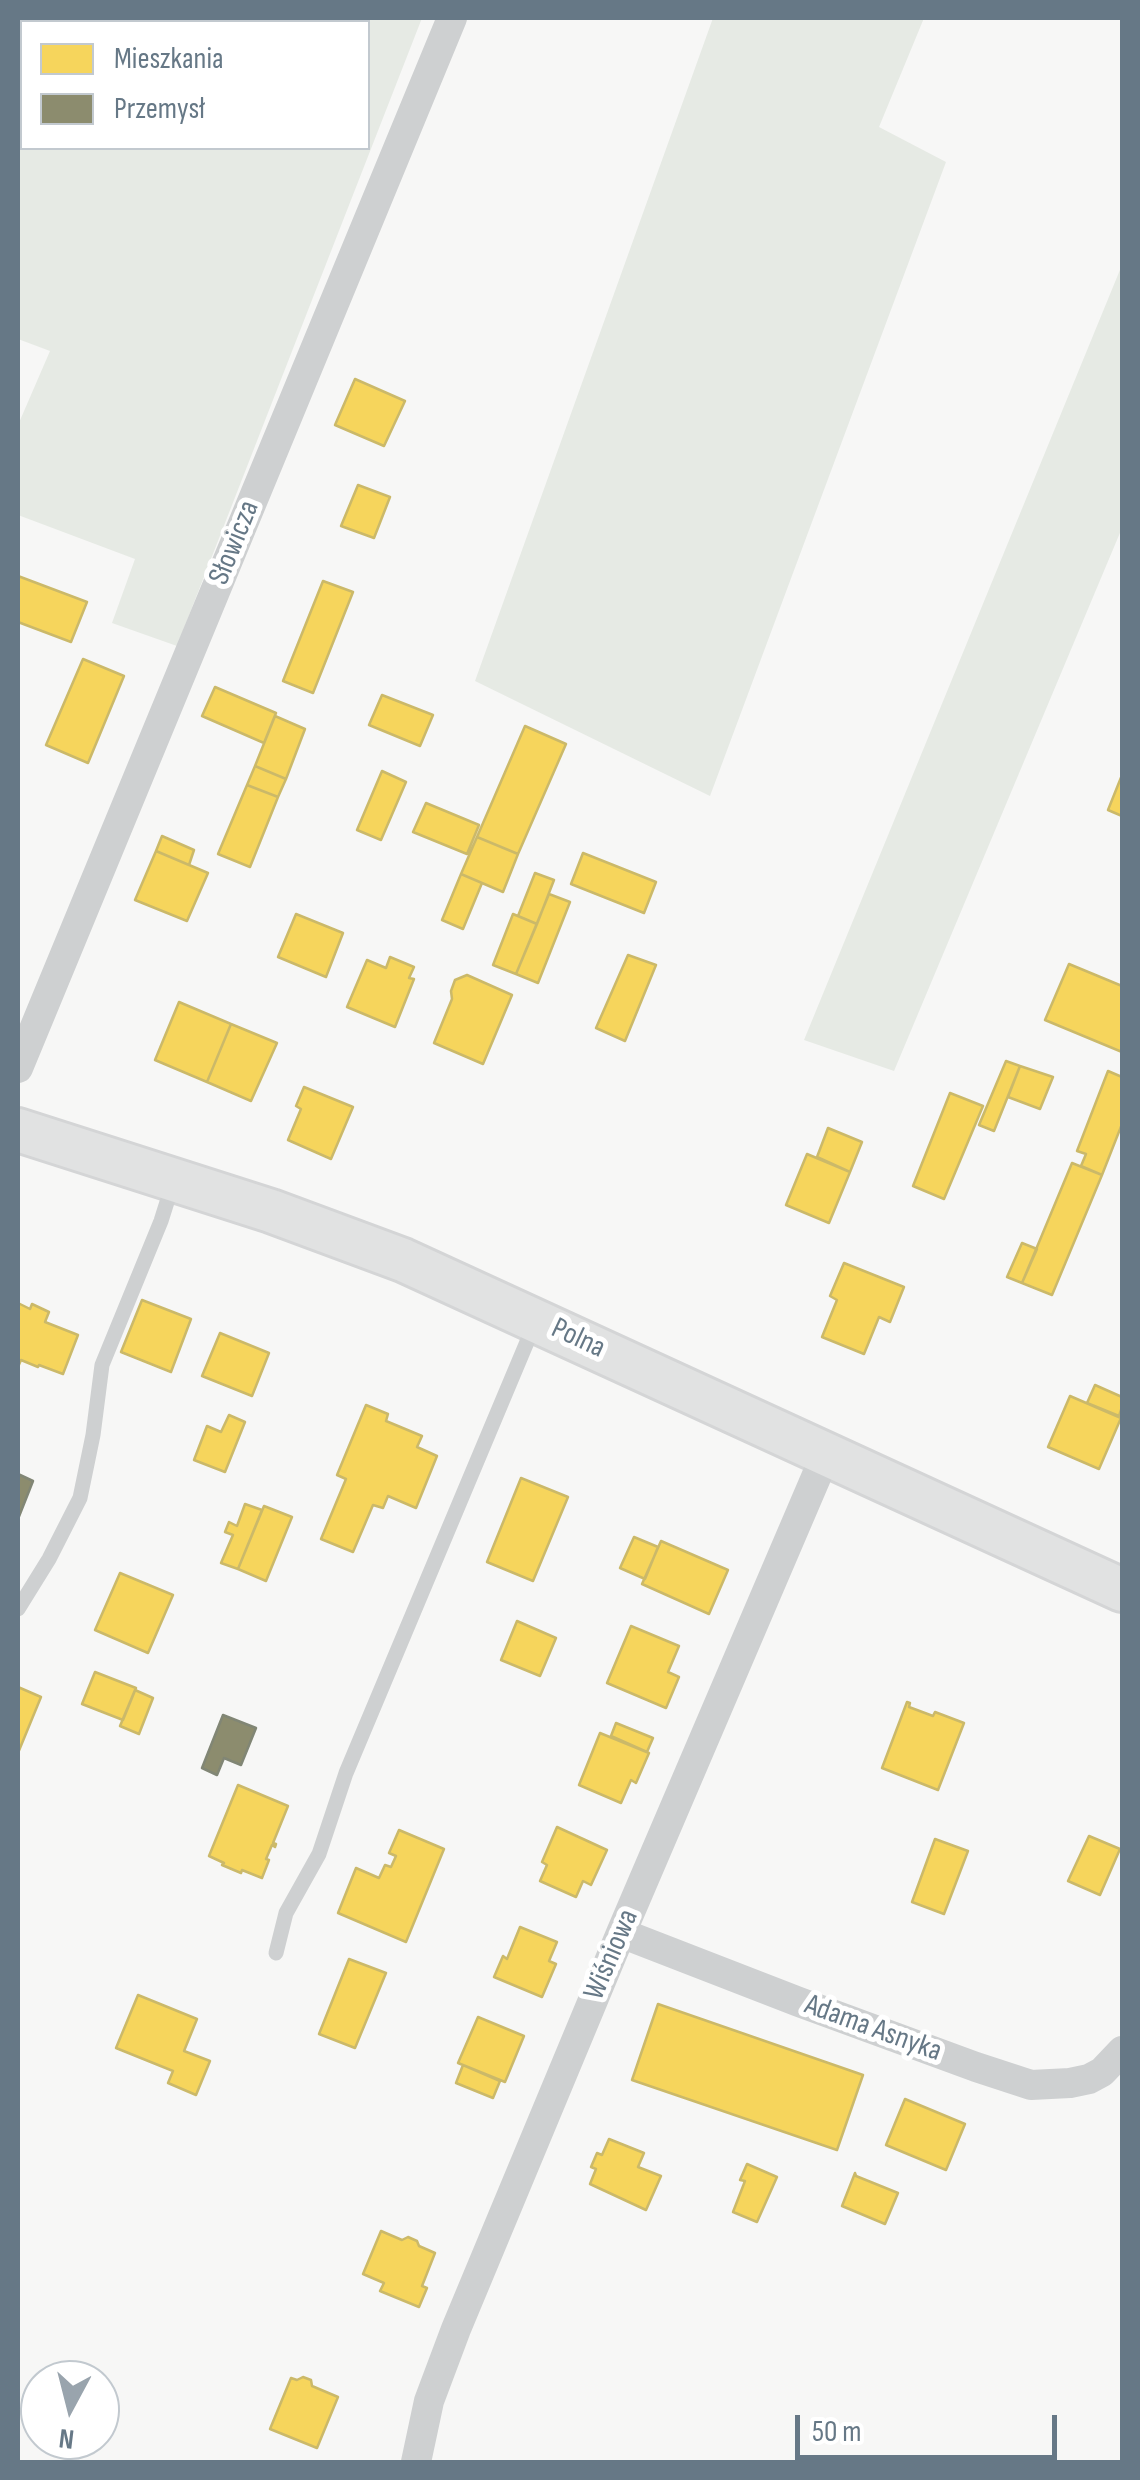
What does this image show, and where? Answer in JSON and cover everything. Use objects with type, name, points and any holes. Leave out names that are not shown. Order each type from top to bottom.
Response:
[{"type":"street","name":"Słowicza","points":[[18,1068],[452,18]]},
{"type":"street","name":"Polna","points":[[18,1130],[356,1241],[1122,1590]]},
{"type":"street","name":"Wiśniowa","points":[[416,2462],[437,2377],[826,1454]]},
{"type":"street","name":"Adama Asnyka","points":[[621,1933],[1031,2085],[1088,2078],[1102,2072],[1122,2051]]},
{"type":"lane","points":[[18,1608],[80,1498],[102,1364],[175,1180]]},
{"type":"lane","points":[[276,1954],[286,1913],[319,1854],[346,1773],[536,1320]]},
{"type":"shaded area","points":[[18,18],[36,20],[20,20],[20,150],[370,150],[370,20],[66,20],[422,18],[177,646],[112,623],[135,559],[18,515],[18,425],[50,351],[18,339]]},
{"type":"shaded area","points":[[713,18],[924,18],[879,127],[946,162],[710,796],[475,681]]},
{"type":"shaded area","points":[[1122,265],[1122,528],[894,1071],[804,1040]]},
{"type":"building: Mieszkania","points":[[355,379],[405,401],[384,446],[335,425]]},
{"type":"building: Mieszkania","points":[[358,485],[390,497],[374,538],[341,526]]},
{"type":"building: Mieszkania","points":[[18,576],[87,602],[71,642],[18,622]]},
{"type":"building: Mieszkania","points":[[323,581],[353,592],[313,693],[283,681]]},
{"type":"building: Mieszkania","points":[[83,659],[124,676],[88,763],[46,745]]},
{"type":"building: Mieszkania","points":[[215,687],[276,713],[264,743],[202,716]]},
{"type":"building: Mieszkania","points":[[382,695],[433,715],[420,746],[369,725]]},
{"type":"building: Mieszkania","points":[[275,716],[305,729],[286,779],[255,766]]},
{"type":"building: Mieszkania","points":[[525,726],[566,744],[518,854],[477,837]]},
{"type":"building: Mieszkania","points":[[255,766],[286,779],[278,797],[247,785]]},
{"type":"building: Mieszkania","points":[[382,771],[406,782],[381,840],[357,830]]},
{"type":"building: Mieszkania","points":[[1122,775],[1122,816],[1108,810]]},
{"type":"building: Mieszkania","points":[[247,785],[278,797],[250,867],[218,854]]},
{"type":"building: Mieszkania","points":[[426,803],[479,825],[467,854],[413,832]]},
{"type":"building: Mieszkania","points":[[162,836],[194,850],[189,865],[156,851]]},
{"type":"building: Mieszkania","points":[[477,837],[518,854],[503,892],[461,874]]},
{"type":"building: Mieszkania","points":[[156,851],[208,873],[187,921],[135,900]]},
{"type":"building: Mieszkania","points":[[583,853],[656,882],[644,913],[571,884]]},
{"type":"building: Mieszkania","points":[[535,873],[554,880],[537,924],[518,916]]},
{"type":"building: Mieszkania","points":[[461,874],[482,883],[463,929],[442,920]]},
{"type":"building: Mieszkania","points":[[549,894],[570,902],[538,983],[516,974]]},
{"type":"building: Mieszkania","points":[[296,914],[343,933],[326,977],[278,957]]},
{"type":"building: Mieszkania","points":[[513,914],[537,924],[516,974],[493,965]]},
{"type":"building: Mieszkania","points":[[628,955],[656,965],[625,1041],[596,1028]]},
{"type":"building: Mieszkania","points":[[390,957],[414,967],[409,978],[414,979],[395,1027],[347,1007],[367,960],[386,968]]},
{"type":"building: Mieszkania","points":[[1069,964],[1122,986],[1122,1052],[1045,1020]]},
{"type":"building: Mieszkania","points":[[467,975],[512,995],[483,1064],[434,1043],[452,999],[455,980]]},
{"type":"building: Mieszkania","points":[[179,1002],[231,1024],[207,1082],[155,1060]]},
{"type":"building: Mieszkania","points":[[231,1024],[277,1043],[251,1101],[207,1082]]},
{"type":"building: Mieszkania","points":[[1006,1061],[1020,1066],[994,1131],[979,1125]]},
{"type":"building: Mieszkania","points":[[1020,1066],[1053,1077],[1040,1109],[1008,1097]]},
{"type":"building: Mieszkania","points":[[1108,1071],[1122,1077],[1122,1124],[1102,1175],[1081,1166],[1086,1154],[1077,1151]]},
{"type":"building: Mieszkania","points":[[304,1087],[353,1107],[331,1159],[288,1140],[301,1109],[296,1106]]},
{"type":"building: Mieszkania","points":[[950,1093],[983,1106],[944,1199],[913,1186]]},
{"type":"building: Mieszkania","points":[[828,1128],[862,1142],[850,1172],[817,1157]]},
{"type":"building: Mieszkania","points":[[807,1154],[850,1172],[829,1223],[786,1205]]},
{"type":"building: Mieszkania","points":[[1072,1163],[1102,1175],[1052,1295],[1022,1283]]},
{"type":"building: Mieszkania","points":[[1022,1243],[1037,1249],[1022,1283],[1007,1277]]},
{"type":"building: Mieszkania","points":[[844,1263],[904,1287],[890,1322],[879,1317],[864,1354],[822,1337],[837,1300],[830,1296]]},
{"type":"building: Mieszkania","points":[[142,1300],[191,1319],[171,1372],[121,1352]]},
{"type":"building: Mieszkania","points":[[18,1303],[49,1312],[45,1322],[78,1335],[63,1374],[21,1360],[18,1367]]},
{"type":"building: Mieszkania","points":[[220,1333],[269,1353],[252,1396],[202,1376]]},
{"type":"building: Mieszkania","points":[[1095,1385],[1122,1397],[1119,1416],[1087,1403]]},
{"type":"building: Mieszkania","points":[[1070,1396],[1121,1418],[1099,1469],[1048,1447]]},
{"type":"building: Mieszkania","points":[[366,1405],[388,1414],[386,1421],[422,1436],[417,1447],[437,1456],[416,1508],[388,1496],[383,1508],[373,1505],[353,1552],[321,1539],[346,1479],[337,1475]]},
{"type":"building: Mieszkania","points":[[229,1415],[245,1422],[225,1472],[194,1460],[207,1426],[221,1432]]},
{"type":"building: Mieszkania","points":[[521,1478],[568,1497],[533,1581],[487,1562]]},
{"type":"building: Mieszkania","points":[[245,1504],[262,1510],[238,1569],[221,1563],[233,1535],[225,1532],[229,1522],[237,1526]]},
{"type":"building: Mieszkania","points":[[264,1506],[292,1517],[266,1581],[238,1569]]},
{"type":"building: Mieszkania","points":[[634,1537],[658,1547],[645,1579],[620,1568]]},
{"type":"building: Mieszkania","points":[[661,1541],[728,1570],[709,1614],[642,1584]]},
{"type":"building: Mieszkania","points":[[120,1573],[173,1595],[148,1653],[95,1630]]},
{"type":"building: Mieszkania","points":[[517,1621],[556,1638],[540,1676],[501,1660]]},
{"type":"building: Mieszkania","points":[[631,1626],[679,1646],[668,1672],[679,1677],[666,1708],[607,1683]]},
{"type":"building: Mieszkania","points":[[95,1672],[136,1688],[123,1720],[82,1704]]},
{"type":"building: Mieszkania","points":[[18,1687],[41,1697],[18,1753]]},
{"type":"building: Mieszkania","points":[[135,1690],[153,1698],[139,1734],[120,1726]]},
{"type":"building: Mieszkania","points":[[907,1702],[909,1707],[933,1716],[935,1712],[964,1723],[938,1790],[882,1768]]},
{"type":"building: Mieszkania","points":[[616,1723],[653,1738],[647,1752],[611,1736]]},
{"type":"building: Mieszkania","points":[[600,1733],[649,1753],[636,1783],[631,1780],[621,1803],[579,1785]]},
{"type":"building: Mieszkania","points":[[238,1785],[288,1806],[262,1878],[242,1870],[241,1873],[209,1856]]},
{"type":"building: Mieszkania","points":[[557,1827],[607,1850],[591,1885],[583,1881],[576,1897],[540,1881],[547,1865],[542,1862]]},
{"type":"building: Mieszkania","points":[[399,1830],[444,1849],[406,1942],[338,1913],[356,1868],[379,1878],[385,1865],[391,1867],[396,1856],[389,1853]]},
{"type":"building: Mieszkania","points":[[1089,1836],[1120,1849],[1100,1895],[1068,1881]]},
{"type":"building: Mieszkania","points":[[935,1839],[968,1851],[944,1914],[912,1902]]},
{"type":"building: Mieszkania","points":[[520,1927],[557,1942],[549,1961],[556,1964],[542,1997],[494,1977],[503,1956],[507,1959]]},
{"type":"building: Mieszkania","points":[[349,1959],[386,1973],[355,2048],[319,2034]]},
{"type":"building: Mieszkania","points":[[138,1995],[197,2019],[184,2051],[210,2061],[196,2095],[168,2083],[173,2071],[116,2048]]},
{"type":"building: Mieszkania","points":[[658,2004],[863,2075],[837,2150],[632,2080]]},
{"type":"building: Mieszkania","points":[[478,2017],[524,2036],[505,2082],[458,2063]]},
{"type":"building: Mieszkania","points":[[463,2065],[500,2081],[493,2098],[456,2083]]},
{"type":"building: Mieszkania","points":[[905,2099],[965,2124],[946,2170],[886,2145]]},
{"type":"building: Mieszkania","points":[[609,2139],[644,2153],[638,2167],[661,2176],[646,2210],[590,2184],[596,2169],[591,2167]]},
{"type":"building: Mieszkania","points":[[747,2164],[777,2177],[757,2222],[733,2212]]},
{"type":"building: Mieszkania","points":[[855,2173],[898,2193],[885,2224],[842,2206]]},
{"type":"building: Mieszkania","points":[[381,2231],[402,2240],[408,2237],[435,2253],[422,2286],[427,2288],[419,2307],[380,2291],[384,2283],[363,2274]]},
{"type":"building: Mieszkania","points":[[291,2378],[311,2380],[312,2386],[338,2397],[317,2448],[270,2429]]},
{"type":"building: Przemysł","points":[[18,1474],[33,1481],[18,1519]]},
{"type":"building: Przemysł","points":[[223,1715],[256,1728],[241,1765],[224,1758],[217,1775],[202,1768]]}]
